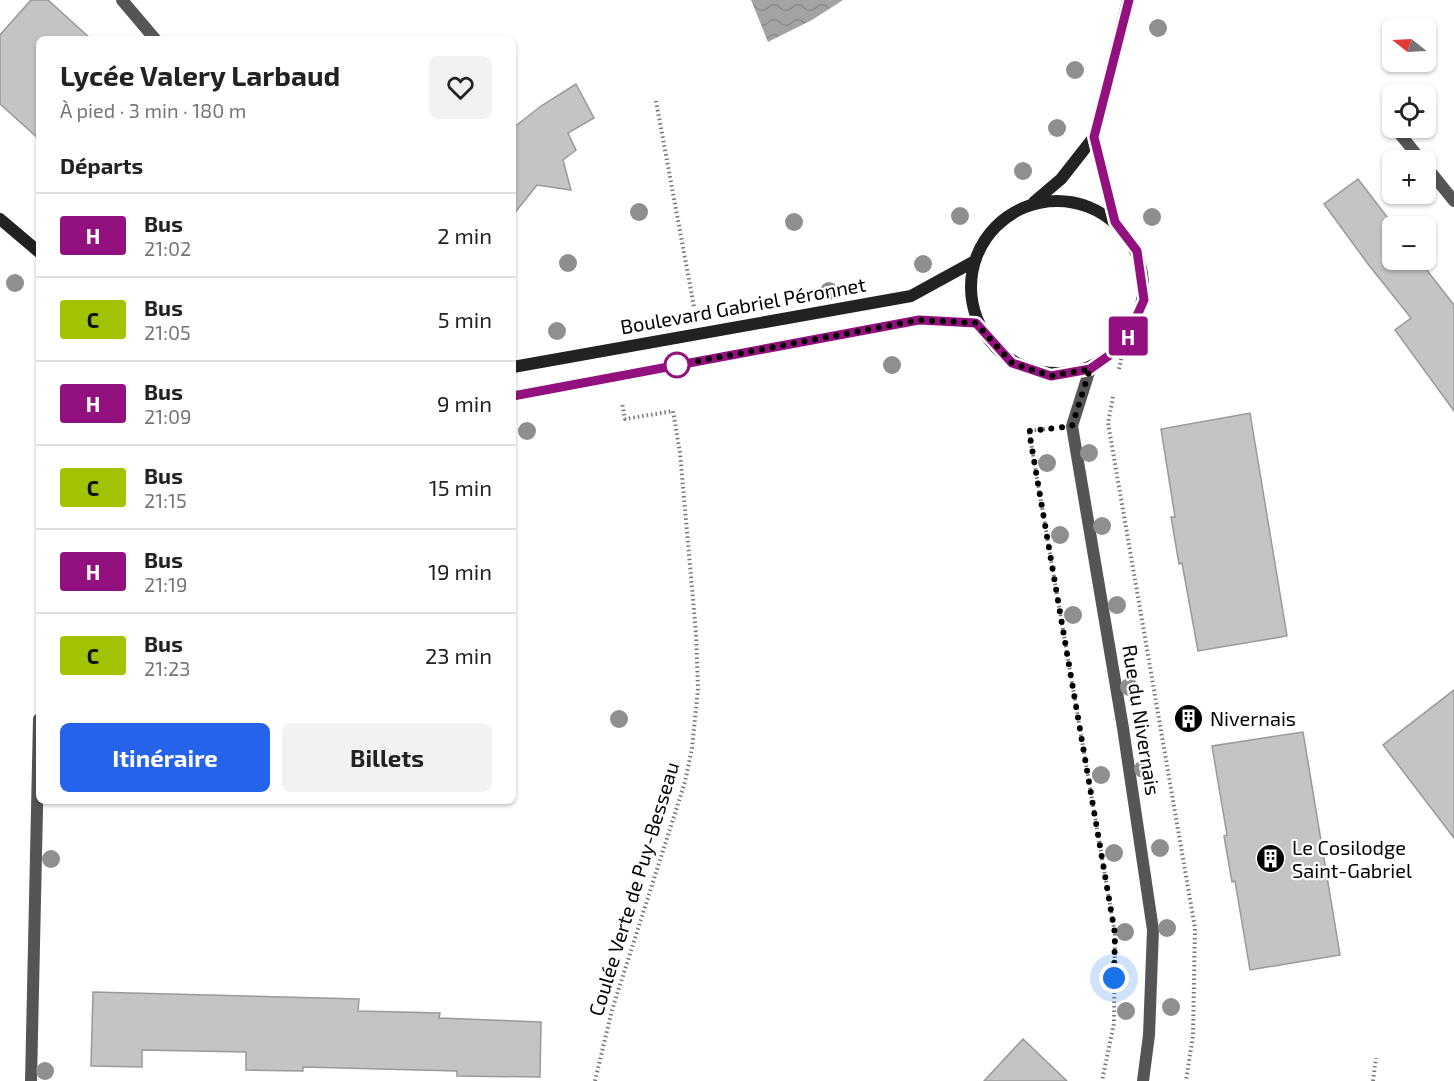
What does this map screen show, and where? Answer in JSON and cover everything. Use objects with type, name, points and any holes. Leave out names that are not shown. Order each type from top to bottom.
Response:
[{"type":"main road","points":[[1034,202],[1063,199],[1091,206],[1115,222],[1137,251],[1144,300],[1124,345],[1090,369],[1051,376],[1012,363],[976,323],[969,293],[973,262],[996,224],[1034,202],[1061,178],[1094,137],[1128,0]]},
{"type":"main road","points":[[1094,137],[1115,222]]},
{"type":"main road","points":[[0,219],[36,249]]},
{"type":"main road","name":"Boulevard Gabriel Péronnet","points":[[516,366],[910,296],[973,262]]},
{"type":"main road","points":[[516,395],[919,320],[976,323]]},
{"type":"street","points":[[122,0],[152,36]]},
{"type":"street","points":[[1403,138],[1413,150]]},
{"type":"street","points":[[1436,179],[1454,201]]},
{"type":"street","name":"Rue du Nivernais","points":[[1090,369],[1072,426],[1123,728],[1153,930],[1149,1035],[1143,1081]]},
{"type":"street","points":[[31,1081],[37,804]]},
{"type":"path","points":[[656,101],[699,334]]},
{"type":"path","points":[[1117,378],[1124,345]]},
{"type":"path","name":"Coulée Verte de Puy-Besseau","points":[[595,1081],[612,1010],[674,820],[692,748],[698,689],[696,633],[680,453],[673,411],[625,419],[618,377]]},
{"type":"path","points":[[1114,389],[1108,423],[1195,928],[1192,1035],[1186,1081]]},
{"type":"path","points":[[1072,426],[1029,431],[1115,934],[1114,1023],[1102,1081]]},
{"type":"path","points":[[1373,1081],[1376,1058]]},
{"type":"water","points":[[751,0],[843,0],[812,20],[768,42]]},
{"type":"building","points":[[31,0],[48,0],[88,36],[36,36],[36,136],[0,104],[0,35]]},
{"type":"building","points":[[576,84],[594,118],[568,133],[576,150],[563,160],[571,190],[537,185],[516,211],[516,126],[541,106]]},
{"type":"building","points":[[1358,179],[1386,216],[1382,216],[1382,270],[1427,270],[1454,305],[1454,411],[1395,330],[1411,318],[1324,204]]},
{"type":"building","points":[[1250,413],[1287,636],[1198,651],[1171,517],[1175,517],[1161,429]]},
{"type":"building","name":"Le Cosilodge Saint-Gabriel","points":[[1454,690],[1454,838],[1383,745]]},
{"type":"building","name":"Le Cosilodge Saint-Gabriel","points":[[1303,732],[1340,955],[1250,970],[1235,881],[1232,882],[1224,836],[1227,835],[1212,746]]},
{"type":"building","points":[[93,992],[359,999],[358,1011],[440,1013],[439,1018],[541,1022],[540,1077],[457,1076],[457,1071],[303,1067],[303,1071],[246,1070],[246,1052],[142,1050],[142,1067],[91,1066]]},
{"type":"building","points":[[1023,1039],[1067,1081],[984,1081]]},
{"type":"bus line","name":"H","points":[[516,395],[919,320],[976,323],[1012,363],[1051,376],[1090,369],[1124,345],[1144,300],[1137,251],[1115,222],[1094,137],[1129,0]]},
{"type":"place","name":"Nivernais","points":[[1189,719]]},
{"type":"place","name":"Le Cosilodge Saint-Gabriel","points":[[1271,859]]},
{"type":"route","points":[[677,365],[919,320],[976,323],[1012,363],[1051,376],[1090,369],[1072,426],[1029,431],[1115,934],[1114,978]]}]
